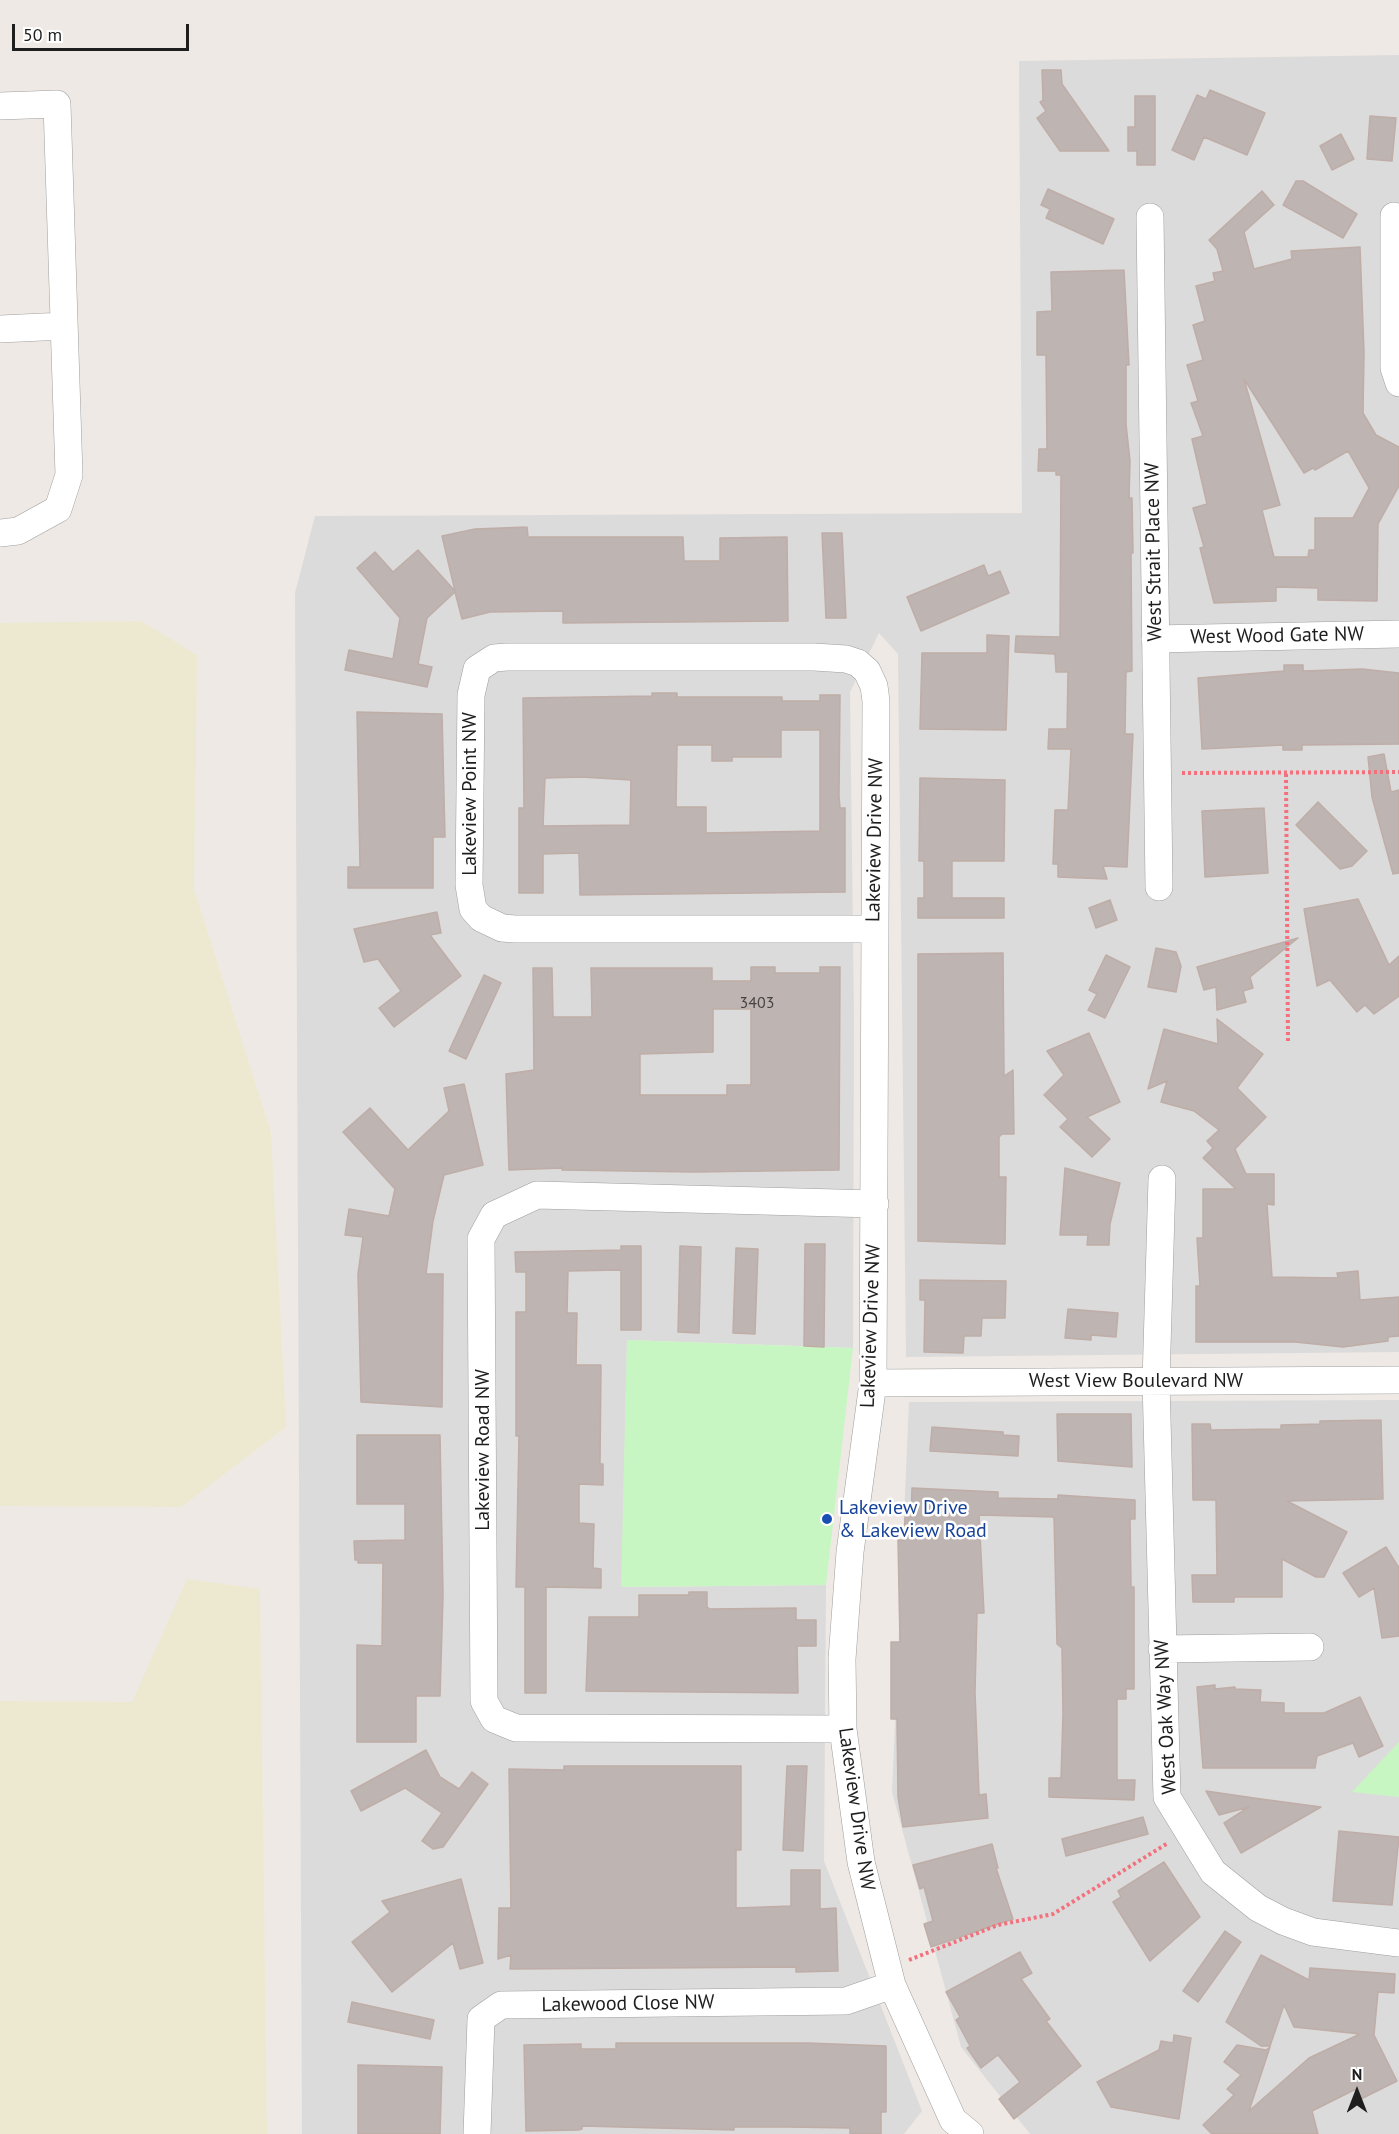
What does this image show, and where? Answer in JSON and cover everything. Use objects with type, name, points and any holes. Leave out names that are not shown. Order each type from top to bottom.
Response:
[{"type":"street","points":[[0,106],[57,104],[69,475],[58,509],[18,531],[0,532]]},
{"type":"street","points":[[1394,216],[1394,368],[1399,383]]},
{"type":"street","name":"West Strait Place NW","points":[[1150,217],[1159,887]]},
{"type":"street","points":[[0,329],[64,327]]},
{"type":"street","name":"West Wood Gate NW","points":[[1155,639],[1399,634]]},
{"type":"street","name":"Lakeview Point NW","points":[[867,671],[858,663],[846,659],[814,657],[507,657],[494,658],[483,663],[472,681],[471,695],[469,885],[473,909],[481,918],[502,928],[874,929]]},
{"type":"street","name":"Lakeview Drive NW","points":[[867,671],[876,701],[873,1383],[850,1552],[842,1659],[843,1729],[861,1862],[892,1985],[954,2130]]},
{"type":"street","name":"West Oak Way NW","points":[[1162,1179],[1156,1381],[1167,1797],[1186,1832],[1213,1872],[1258,1908],[1312,1932],[1399,1943]]},
{"type":"street","name":"Lakeview Road NW","points":[[843,1729],[516,1728],[494,1719],[484,1701],[481,1239],[494,1215],[537,1195],[874,1204]]},
{"type":"street","name":"West View Boulevard NW","points":[[873,1383],[1399,1380]]},
{"type":"street","points":[[1162,1649],[1310,1647]]},
{"type":"street","name":"Lakewood Close NW","points":[[477,2134],[481,2019],[501,2005],[846,2001],[892,1985]]},
{"type":"path","points":[[1157,773],[1399,772]]},
{"type":"path","points":[[1286,774],[1288,1042]]},
{"type":"path","points":[[892,1985],[907,1962],[998,1925],[1053,1914],[1186,1832]]},
{"type":"shaded area","points":[[1399,55],[1399,1352],[906,1357],[898,654],[879,633],[850,692],[854,1019],[853,1348],[627,1340],[622,1587],[826,1585],[824,1861],[922,2111],[904,2134],[302,2134],[295,593],[315,516],[1022,513],[1019,61]]},
{"type":"shaded area","points":[[141,621],[197,655],[194,889],[271,1133],[286,1427],[181,1507],[0,1506],[0,623]]},
{"type":"shaded area","points":[[1399,1400],[1399,2134],[1030,2134],[961,2047],[892,1792],[909,1402]]},
{"type":"shaded area","points":[[187,1579],[260,1589],[267,2134],[0,2134],[0,1701],[132,1702]]},
{"type":"green space","points":[[627,1340],[853,1348],[826,1585],[621,1587]]},
{"type":"green space","points":[[1399,1742],[1399,1797],[1352,1792]]},
{"type":"building","points":[[1042,70],[1061,70],[1062,84],[1109,151],[1060,151],[1037,118],[1046,111],[1040,102],[1043,100]]},
{"type":"building","points":[[1210,90],[1265,113],[1247,155],[1204,137],[1194,160],[1172,150],[1197,95],[1206,99]]},
{"type":"building","points":[[1135,96],[1155,96],[1155,165],[1137,165],[1137,151],[1128,151],[1128,127],[1135,127]]},
{"type":"building","points":[[1370,116],[1396,118],[1392,161],[1367,159]]},
{"type":"building","points":[[1341,134],[1354,159],[1332,170],[1320,146]]},
{"type":"building","points":[[1296,181],[1303,181],[1357,214],[1343,238],[1283,205]]},
{"type":"building","points":[[1048,189],[1114,219],[1103,244],[1046,218],[1050,209],[1041,205]]},
{"type":"building","points":[[1262,191],[1274,205],[1244,232],[1254,269],[1292,259],[1291,251],[1360,247],[1364,352],[1363,413],[1376,435],[1399,447],[1399,486],[1378,524],[1377,601],[1318,600],[1318,588],[1276,587],[1276,601],[1214,603],[1200,548],[1204,547],[1193,508],[1207,504],[1192,439],[1203,436],[1191,403],[1198,401],[1187,365],[1203,360],[1193,325],[1205,321],[1196,286],[1215,281],[1213,273],[1223,271],[1217,249],[1209,240]],"holes":[[[1244,379],[1304,473],[1313,468],[1315,470],[1348,451],[1369,488],[1353,518],[1315,518],[1315,550],[1309,550],[1308,557],[1274,557],[1262,510],[1280,505]]]},
{"type":"building","points":[[1124,270],[1129,365],[1126,365],[1126,424],[1130,461],[1129,498],[1132,498],[1133,553],[1131,553],[1132,671],[1126,672],[1125,734],[1133,734],[1127,867],[1103,866],[1107,879],[1058,877],[1058,864],[1053,864],[1055,810],[1068,810],[1071,749],[1048,749],[1049,729],[1067,729],[1068,672],[1056,672],[1055,654],[1015,652],[1016,636],[1060,637],[1061,475],[1056,475],[1056,471],[1038,471],[1039,449],[1047,449],[1046,355],[1037,355],[1037,312],[1052,311],[1051,272]]},
{"type":"building","points":[[527,527],[528,537],[683,537],[684,561],[720,561],[720,538],[787,537],[788,621],[563,623],[563,611],[490,612],[462,619],[455,592],[427,618],[418,664],[432,667],[427,687],[345,670],[349,650],[393,659],[400,618],[357,568],[375,552],[393,572],[418,550],[455,591],[442,536],[475,529]]},
{"type":"building","points":[[822,533],[842,533],[846,618],[826,618]]},
{"type":"building","points":[[984,565],[988,576],[1000,571],[1009,593],[921,631],[907,597]]},
{"type":"building","points":[[987,635],[1009,636],[1006,730],[920,729],[922,653],[987,653]]},
{"type":"building","points":[[1284,665],[1303,665],[1303,671],[1362,669],[1399,673],[1399,744],[1302,745],[1302,750],[1283,750],[1283,745],[1202,749],[1198,678],[1284,671]]},
{"type":"building","points":[[652,693],[677,693],[677,697],[782,697],[782,701],[820,701],[820,695],[840,695],[839,796],[840,808],[845,808],[845,892],[580,895],[579,853],[543,854],[543,893],[519,893],[519,808],[524,808],[523,698],[652,696]],"holes":[[[781,730],[820,730],[820,831],[706,833],[706,807],[676,807],[677,745],[712,745],[712,761],[732,761],[732,757],[781,757]],[[581,777],[631,780],[630,825],[543,826],[545,778]]]},
{"type":"building","points":[[357,712],[442,714],[445,837],[433,837],[433,888],[348,888],[348,867],[360,867]]},
{"type":"building","points":[[1384,754],[1391,792],[1399,790],[1399,873],[1393,874],[1372,797],[1368,757]]},
{"type":"building","points":[[920,778],[1005,780],[1004,861],[952,861],[952,898],[1004,898],[1004,918],[918,918],[918,898],[924,898],[924,861],[919,861]]},
{"type":"building","points":[[1318,802],[1367,851],[1352,866],[1340,869],[1296,825]]},
{"type":"building","points":[[1264,808],[1268,873],[1205,877],[1202,811]]},
{"type":"building","points":[[1358,899],[1389,965],[1399,956],[1399,996],[1374,1014],[1365,1005],[1357,1012],[1330,980],[1317,986],[1304,909]]},
{"type":"building","points":[[1110,900],[1117,920],[1096,928],[1089,908]]},
{"type":"building","points":[[437,912],[441,933],[430,935],[461,976],[394,1027],[379,1008],[401,991],[378,959],[364,962],[354,929]]},
{"type":"building","points":[[1298,938],[1250,977],[1253,988],[1243,991],[1246,1002],[1217,1010],[1216,987],[1204,990],[1197,967]]},
{"type":"building","points":[[1156,948],[1176,952],[1181,966],[1176,992],[1148,987]]},
{"type":"building","points":[[1003,953],[1004,1076],[1013,1070],[1014,1134],[1002,1134],[999,1137],[999,1177],[1006,1177],[1005,1244],[918,1241],[918,954]]},
{"type":"building","points":[[1106,955],[1130,967],[1105,1018],[1088,1010],[1097,994],[1089,990]]},
{"type":"building","points":[[751,967],[775,967],[775,973],[820,973],[820,967],[840,967],[839,1170],[693,1172],[562,1170],[562,1168],[509,1170],[506,1074],[534,1070],[533,968],[552,968],[553,1017],[592,1017],[591,968],[712,968],[712,981],[751,981]],"holes":[[[713,1009],[751,1009],[751,1085],[727,1085],[727,1095],[640,1095],[640,1054],[713,1052]]]},
{"type":"building","points":[[484,975],[501,983],[466,1059],[449,1051]]},
{"type":"building","points":[[1217,1019],[1263,1054],[1237,1088],[1266,1117],[1235,1149],[1246,1174],[1274,1174],[1274,1205],[1267,1204],[1272,1277],[1338,1278],[1337,1273],[1358,1271],[1360,1300],[1399,1297],[1399,1336],[1388,1337],[1388,1341],[1343,1347],[1295,1342],[1196,1342],[1196,1286],[1200,1286],[1197,1238],[1203,1238],[1203,1189],[1236,1189],[1203,1158],[1213,1148],[1207,1141],[1219,1130],[1194,1111],[1161,1102],[1167,1081],[1148,1089],[1164,1029],[1218,1044]]},
{"type":"building","points":[[1089,1033],[1120,1102],[1087,1117],[1110,1139],[1092,1157],[1060,1127],[1068,1119],[1044,1095],[1064,1075],[1047,1051]]},
{"type":"building","points":[[464,1084],[483,1165],[444,1175],[433,1221],[426,1274],[443,1274],[442,1407],[361,1402],[358,1274],[363,1237],[345,1235],[349,1209],[389,1216],[395,1189],[343,1132],[370,1108],[408,1150],[449,1111],[444,1088]]},
{"type":"building","points":[[1065,1168],[1120,1183],[1110,1224],[1109,1245],[1087,1245],[1088,1235],[1060,1235]]},
{"type":"building","points":[[805,1244],[825,1244],[824,1347],[804,1346]]},
{"type":"building","points":[[621,1246],[641,1246],[641,1330],[621,1330],[621,1270],[568,1271],[567,1313],[577,1313],[576,1365],[601,1365],[600,1464],[603,1464],[603,1485],[579,1484],[579,1523],[594,1524],[593,1568],[601,1569],[601,1588],[546,1587],[546,1693],[525,1693],[525,1587],[516,1587],[519,1436],[516,1436],[516,1312],[526,1312],[526,1272],[516,1272],[515,1252],[621,1250]]},
{"type":"building","points":[[680,1246],[701,1247],[699,1333],[678,1332]]},
{"type":"building","points":[[736,1248],[758,1249],[755,1334],[733,1333]]},
{"type":"building","points":[[920,1280],[1006,1281],[1005,1318],[982,1318],[981,1336],[964,1336],[963,1353],[924,1352],[925,1300],[920,1300]]},
{"type":"building","points":[[1068,1309],[1118,1313],[1116,1337],[1091,1335],[1091,1340],[1065,1338]]},
{"type":"building","points":[[1057,1414],[1131,1414],[1132,1467],[1058,1461]]},
{"type":"building","points":[[1381,1420],[1383,1499],[1287,1501],[1347,1532],[1324,1577],[1316,1577],[1282,1559],[1282,1597],[1234,1597],[1234,1602],[1193,1602],[1192,1575],[1217,1575],[1216,1500],[1193,1500],[1192,1424],[1210,1424],[1211,1430],[1281,1429],[1281,1425],[1320,1424],[1320,1421]]},
{"type":"building","points":[[932,1427],[1003,1432],[1003,1435],[1019,1436],[1018,1456],[930,1451]]},
{"type":"building","points":[[357,1435],[440,1435],[443,1595],[440,1696],[416,1696],[416,1742],[357,1742],[357,1645],[382,1646],[383,1563],[358,1563],[358,1560],[355,1560],[354,1541],[405,1540],[405,1504],[357,1504]]},
{"type":"building","points":[[912,1488],[998,1492],[998,1498],[1058,1499],[1058,1495],[1135,1500],[1135,1519],[1130,1519],[1131,1587],[1134,1587],[1134,1689],[1126,1689],[1126,1699],[1117,1699],[1117,1780],[1135,1780],[1134,1800],[1049,1797],[1049,1778],[1061,1778],[1063,1714],[1062,1648],[1057,1644],[1054,1517],[979,1515],[984,1613],[977,1613],[975,1692],[979,1795],[986,1794],[988,1818],[903,1827],[898,1797],[897,1719],[891,1719],[891,1642],[900,1642],[898,1540],[904,1540],[905,1517],[911,1517]]},
{"type":"building","points":[[1386,1547],[1399,1568],[1399,1636],[1382,1638],[1374,1588],[1359,1597],[1343,1573]]},
{"type":"building","points":[[689,1592],[707,1592],[707,1607],[710,1609],[796,1608],[796,1620],[816,1620],[816,1646],[797,1646],[798,1693],[586,1691],[589,1617],[639,1617],[639,1595],[689,1595]]},
{"type":"building","points":[[1215,1685],[1215,1689],[1235,1687],[1235,1689],[1261,1690],[1260,1702],[1284,1703],[1284,1713],[1324,1713],[1360,1697],[1383,1746],[1359,1757],[1353,1743],[1317,1756],[1315,1768],[1203,1768],[1197,1687]]},
{"type":"building","points":[[426,1750],[440,1777],[459,1789],[472,1772],[488,1784],[443,1847],[433,1849],[422,1841],[442,1813],[405,1788],[361,1811],[351,1791]]},
{"type":"building","points":[[564,1766],[741,1766],[741,1850],[736,1850],[736,1908],[791,1906],[791,1870],[820,1870],[820,1909],[836,1908],[838,1971],[796,1972],[796,1967],[510,1969],[511,1955],[498,1959],[499,1908],[511,1908],[509,1769],[564,1770]]},
{"type":"building","points":[[787,1766],[807,1766],[803,1851],[783,1850]]},
{"type":"building","points":[[1206,1791],[1321,1807],[1241,1853],[1224,1823],[1249,1807],[1219,1815]]},
{"type":"building","points":[[1143,1817],[1148,1834],[1066,1856],[1062,1839]]},
{"type":"building","points":[[1339,1831],[1399,1837],[1392,1905],[1333,1901]]},
{"type":"building","points":[[992,1844],[998,1868],[996,1868],[1013,1919],[931,1947],[924,1924],[933,1921],[924,1887],[920,1889],[913,1865]]},
{"type":"building","points":[[1164,1862],[1200,1917],[1150,1961],[1113,1902],[1121,1897],[1118,1891]]},
{"type":"building","points":[[461,1879],[483,1963],[460,1969],[453,1943],[392,1992],[352,1942],[390,1912],[382,1901]]},
{"type":"building","points":[[1225,1931],[1241,1942],[1198,2002],[1183,1991]]},
{"type":"building","points":[[1020,1952],[1032,1973],[1021,1979],[1050,2019],[1046,2021],[1081,2066],[1014,2119],[999,2099],[1020,2082],[998,2055],[981,2068],[967,2048],[970,2046],[956,2020],[960,2017],[946,1992]]},
{"type":"building","points":[[1261,1955],[1309,1980],[1310,1968],[1395,1974],[1394,1993],[1378,1992],[1374,2035],[1397,2081],[1361,2099],[1356,2089],[1312,2111],[1318,2134],[1212,2134],[1203,2125],[1234,2095],[1227,2089],[1241,2075],[1224,2062],[1237,2045],[1266,2050],[1270,2047],[1249,2111],[1309,2058],[1360,2034],[1294,2027],[1284,2005],[1270,2046],[1261,2046],[1226,2022]]},
{"type":"building","points":[[352,2002],[434,2020],[430,2039],[348,2022]]},
{"type":"building","points":[[1174,2035],[1191,2038],[1179,2119],[1111,2107],[1097,2082],[1159,2050],[1161,2041],[1173,2043]]},
{"type":"building","points":[[616,2043],[808,2043],[886,2046],[886,2112],[881,2112],[881,2134],[850,2134],[850,2128],[788,2127],[734,2127],[734,2130],[582,2126],[582,2129],[578,2130],[526,2131],[524,2045],[581,2044],[581,2049],[616,2049]]},
{"type":"building","points":[[358,2065],[442,2067],[440,2134],[358,2134]]},
{"type":"place","name":"Lakeview Drive & Lakeview Road","points":[[827,1519]]}]
